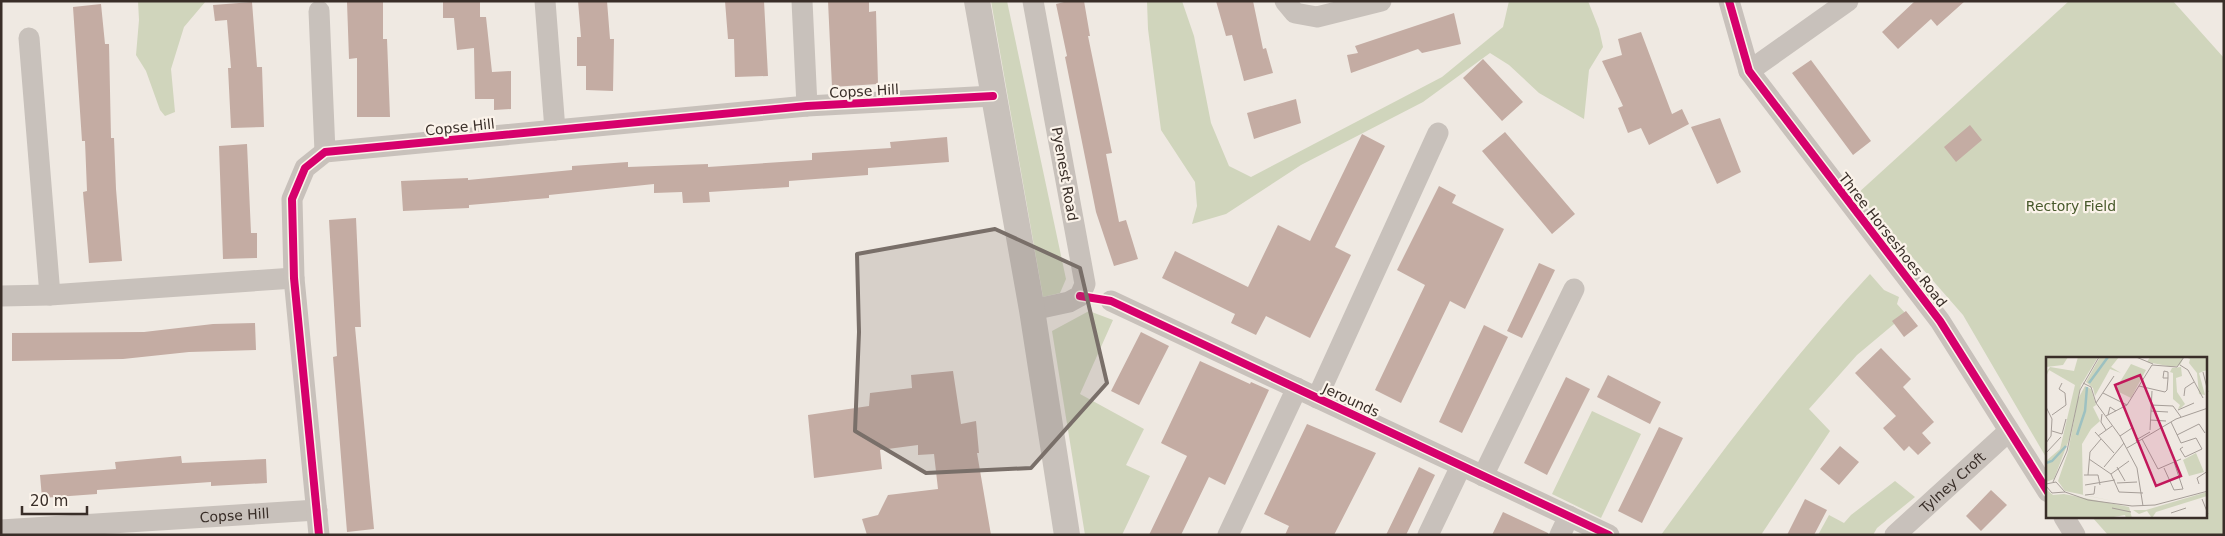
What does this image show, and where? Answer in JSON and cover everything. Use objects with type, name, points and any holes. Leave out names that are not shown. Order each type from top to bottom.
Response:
[{"type":"street","points":[[544,1],[555,130]]},
{"type":"street","points":[[802,1],[807,106]]},
{"type":"street","points":[[977,1],[1032,310],[1067,535]]},
{"type":"street","name":"Pyenest Road","points":[[1032,310],[1069,302],[1080,296],[1085,284],[1033,1]]},
{"type":"street","points":[[1285,1],[1295,13],[1317,17],[1381,1]]},
{"type":"street","name":"Three Horseshoes Road","points":[[1729,1],[1749,72],[1940,321],[2046,489]]},
{"type":"street","points":[[1749,72],[1848,1]]},
{"type":"street","points":[[319,11],[325,152],[305,168],[292,199],[294,278],[319,535]]},
{"type":"street","points":[[29,38],[50,295]]},
{"type":"street","name":"Copse Hill","points":[[325,152],[807,106],[993,96]]},
{"type":"street","name":"Jerounds","points":[[1317,398],[1438,133]]},
{"type":"street","points":[[1,296],[50,295],[294,278]]},
{"type":"street","points":[[1483,476],[1574,289]]},
{"type":"street","name":"Jerounds","points":[[1111,301],[1483,476],[1564,525],[1609,535]]},
{"type":"street","points":[[1228,535],[1297,388]]},
{"type":"street","name":"Tylney Croft","points":[[1895,535],[2008,431]]},
{"type":"street","points":[[1428,535],[1461,466]]},
{"type":"street","name":"Copse Hill","points":[[1,530],[317,510]]},
{"type":"street","points":[[2065,518],[2075,535]]},
{"type":"highlighted area","points":[[995,229],[1080,268],[1107,383],[1031,468],[926,473],[855,431],[859,332],[857,254]]},
{"type":"green space","points":[[138,1],[206,1],[184,27],[171,69],[175,112],[165,116],[160,110],[146,71],[136,55],[139,20]]},
{"type":"green space","points":[[991,1],[1007,1],[1066,279],[1060,293],[1043,297]]},
{"type":"green space","points":[[1147,1],[1182,1],[1194,36],[1211,123],[1229,166],[1251,177],[1442,77],[1503,27],[1509,1],[1588,1],[1599,29],[1603,47],[1589,70],[1584,119],[1539,93],[1509,65],[1490,53],[1423,102],[1301,165],[1226,214],[1192,224],[1197,206],[1195,182],[1161,130],[1148,29]]},
{"type":"green space","name":"Rectory Field","points":[[2069,1],[2173,1],[2224,58],[2224,535],[2108,535],[2093,518],[2208,518],[2208,357],[2046,357],[2046,457],[1963,315],[1857,194]]},
{"type":"green space","points":[[1870,274],[1884,290],[1899,297],[1897,304],[1906,314],[1857,355],[1809,409],[1830,431],[1761,535],[1661,535],[1761,402],[1814,337]]},
{"type":"green space","points":[[1089,311],[1113,320],[1080,394],[1144,429],[1126,465],[1150,476],[1122,535],[1085,535],[1052,331]]},
{"type":"green space","points":[[1592,411],[1641,434],[1601,518],[1552,494]]},
{"type":"green space","points":[[1895,481],[1915,497],[1877,528],[1873,535],[1818,535],[1829,515],[1844,523],[1851,515]]},
{"type":"building","points":[[383,1],[383,39],[387,39],[390,117],[357,117],[357,58],[349,59],[347,2]]},
{"type":"building","points":[[443,1],[480,1],[480,17],[486,17],[492,72],[511,71],[511,109],[494,110],[494,99],[475,99],[474,48],[457,50],[454,18],[443,18]]},
{"type":"building","points":[[578,1],[607,1],[610,39],[614,39],[613,91],[586,90],[586,66],[577,66],[577,37],[581,37]]},
{"type":"building","points":[[725,1],[764,1],[768,76],[735,77],[734,39],[728,39]]},
{"type":"building","points":[[828,1],[869,1],[869,12],[876,11],[878,84],[832,87]]},
{"type":"building","points":[[1068,1],[1084,1],[1090,36],[1088,36],[1112,153],[1106,154],[1119,222],[1126,220],[1138,259],[1114,266],[1096,212],[1065,57],[1067,56],[1056,4]]},
{"type":"building","points":[[1216,1],[1253,1],[1263,49],[1266,48],[1273,73],[1244,81],[1232,35],[1226,36]]},
{"type":"building","points":[[1915,1],[1965,1],[1937,26],[1931,19],[1898,49],[1882,32]]},
{"type":"building","points":[[252,2],[257,67],[262,67],[264,127],[231,128],[228,68],[231,68],[227,20],[215,21],[213,5]]},
{"type":"building","points":[[101,4],[105,44],[109,44],[111,138],[114,138],[122,261],[89,263],[83,192],[87,191],[85,141],[82,141],[73,7]]},
{"type":"building","points":[[1454,13],[1461,44],[1422,53],[1418,49],[1351,73],[1347,55],[1358,53],[1355,46]]},
{"type":"building","points":[[1641,32],[1672,114],[1682,109],[1689,124],[1649,145],[1641,128],[1628,133],[1618,108],[1623,106],[1602,61],[1622,55],[1618,39]]},
{"type":"building","points":[[1483,59],[1523,102],[1502,121],[1463,78]]},
{"type":"building","points":[[1811,60],[1871,141],[1853,155],[1792,73]]},
{"type":"building","points":[[1296,99],[1301,123],[1254,139],[1247,113]]},
{"type":"building","points":[[1720,118],[1741,172],[1717,184],[1691,127]]},
{"type":"building","points":[[1970,125],[1982,140],[1956,162],[1944,147]]},
{"type":"building","points":[[1505,132],[1575,214],[1552,234],[1482,151]]},
{"type":"building","points":[[1362,134],[1385,146],[1335,247],[1351,255],[1310,338],[1266,316],[1256,335],[1231,323],[1235,314],[1162,278],[1175,251],[1248,287],[1278,225],[1310,241]]},
{"type":"building","points":[[947,137],[949,162],[868,168],[868,175],[789,181],[789,187],[709,192],[710,202],[683,203],[682,192],[654,193],[654,184],[549,195],[549,198],[469,205],[469,208],[403,211],[401,181],[468,178],[468,180],[572,170],[572,166],[628,162],[628,167],[708,164],[708,167],[812,160],[812,153],[891,148],[890,142]]},
{"type":"building","points":[[247,144],[251,233],[257,233],[257,258],[223,259],[219,146]]},
{"type":"building","points":[[1439,186],[1456,195],[1452,203],[1504,229],[1465,309],[1450,301],[1401,403],[1375,390],[1425,285],[1397,270]]},
{"type":"building","points":[[356,218],[361,327],[355,327],[374,529],[347,532],[333,357],[337,356],[329,220]]},
{"type":"building","points":[[1539,263],[1555,270],[1522,338],[1507,331]]},
{"type":"building","points":[[1906,311],[1918,326],[1904,337],[1892,321]]},
{"type":"building","points":[[255,323],[256,350],[189,352],[123,359],[12,361],[12,333],[144,332],[213,324]]},
{"type":"building","points":[[1484,325],[1508,337],[1462,433],[1439,422]]},
{"type":"building","points":[[1141,332],[1169,346],[1139,405],[1111,391]]},
{"type":"building","points":[[1881,348],[1911,379],[1903,387],[1934,422],[1922,433],[1931,443],[1918,455],[1909,446],[1904,451],[1883,428],[1896,416],[1855,373]]},
{"type":"building","points":[[1200,361],[1250,384],[1251,382],[1269,390],[1225,485],[1209,477],[1181,535],[1149,535],[1187,456],[1161,443]]},
{"type":"building","points":[[953,371],[961,424],[976,421],[979,453],[977,453],[991,535],[867,535],[862,519],[878,515],[888,495],[938,489],[934,454],[918,455],[918,445],[880,450],[882,469],[814,478],[808,415],[869,406],[870,393],[912,388],[911,375]]},
{"type":"building","points":[[1608,375],[1661,402],[1650,424],[1597,397]]},
{"type":"building","points":[[1566,377],[1590,389],[1547,475],[1524,463]]},
{"type":"building","points":[[1307,424],[1376,453],[1334,535],[1285,535],[1289,526],[1264,514]]},
{"type":"building","points":[[1659,427],[1683,438],[1642,523],[1618,511]]},
{"type":"building","points":[[1840,446],[1859,462],[1839,485],[1820,469]]},
{"type":"building","points":[[181,456],[182,463],[266,459],[267,483],[211,486],[211,482],[97,490],[97,494],[42,498],[40,475],[116,469],[115,462]]},
{"type":"building","points":[[1419,467],[1435,475],[1406,535],[1386,535]]},
{"type":"building","points":[[1991,490],[2007,505],[1981,531],[1966,516]]},
{"type":"building","points":[[1805,499],[1827,510],[1814,535],[1787,535]]},
{"type":"building","points":[[1503,512],[1548,533],[1548,535],[1492,535]]},
{"type":"cycle path","points":[[1729,1],[1749,71],[1940,321],[2046,489]]},
{"type":"cycle path","points":[[319,535],[294,278],[292,199],[305,168],[325,152],[807,106],[993,96]]},
{"type":"cycle path","points":[[1080,296],[1111,301],[1609,535]]}]
